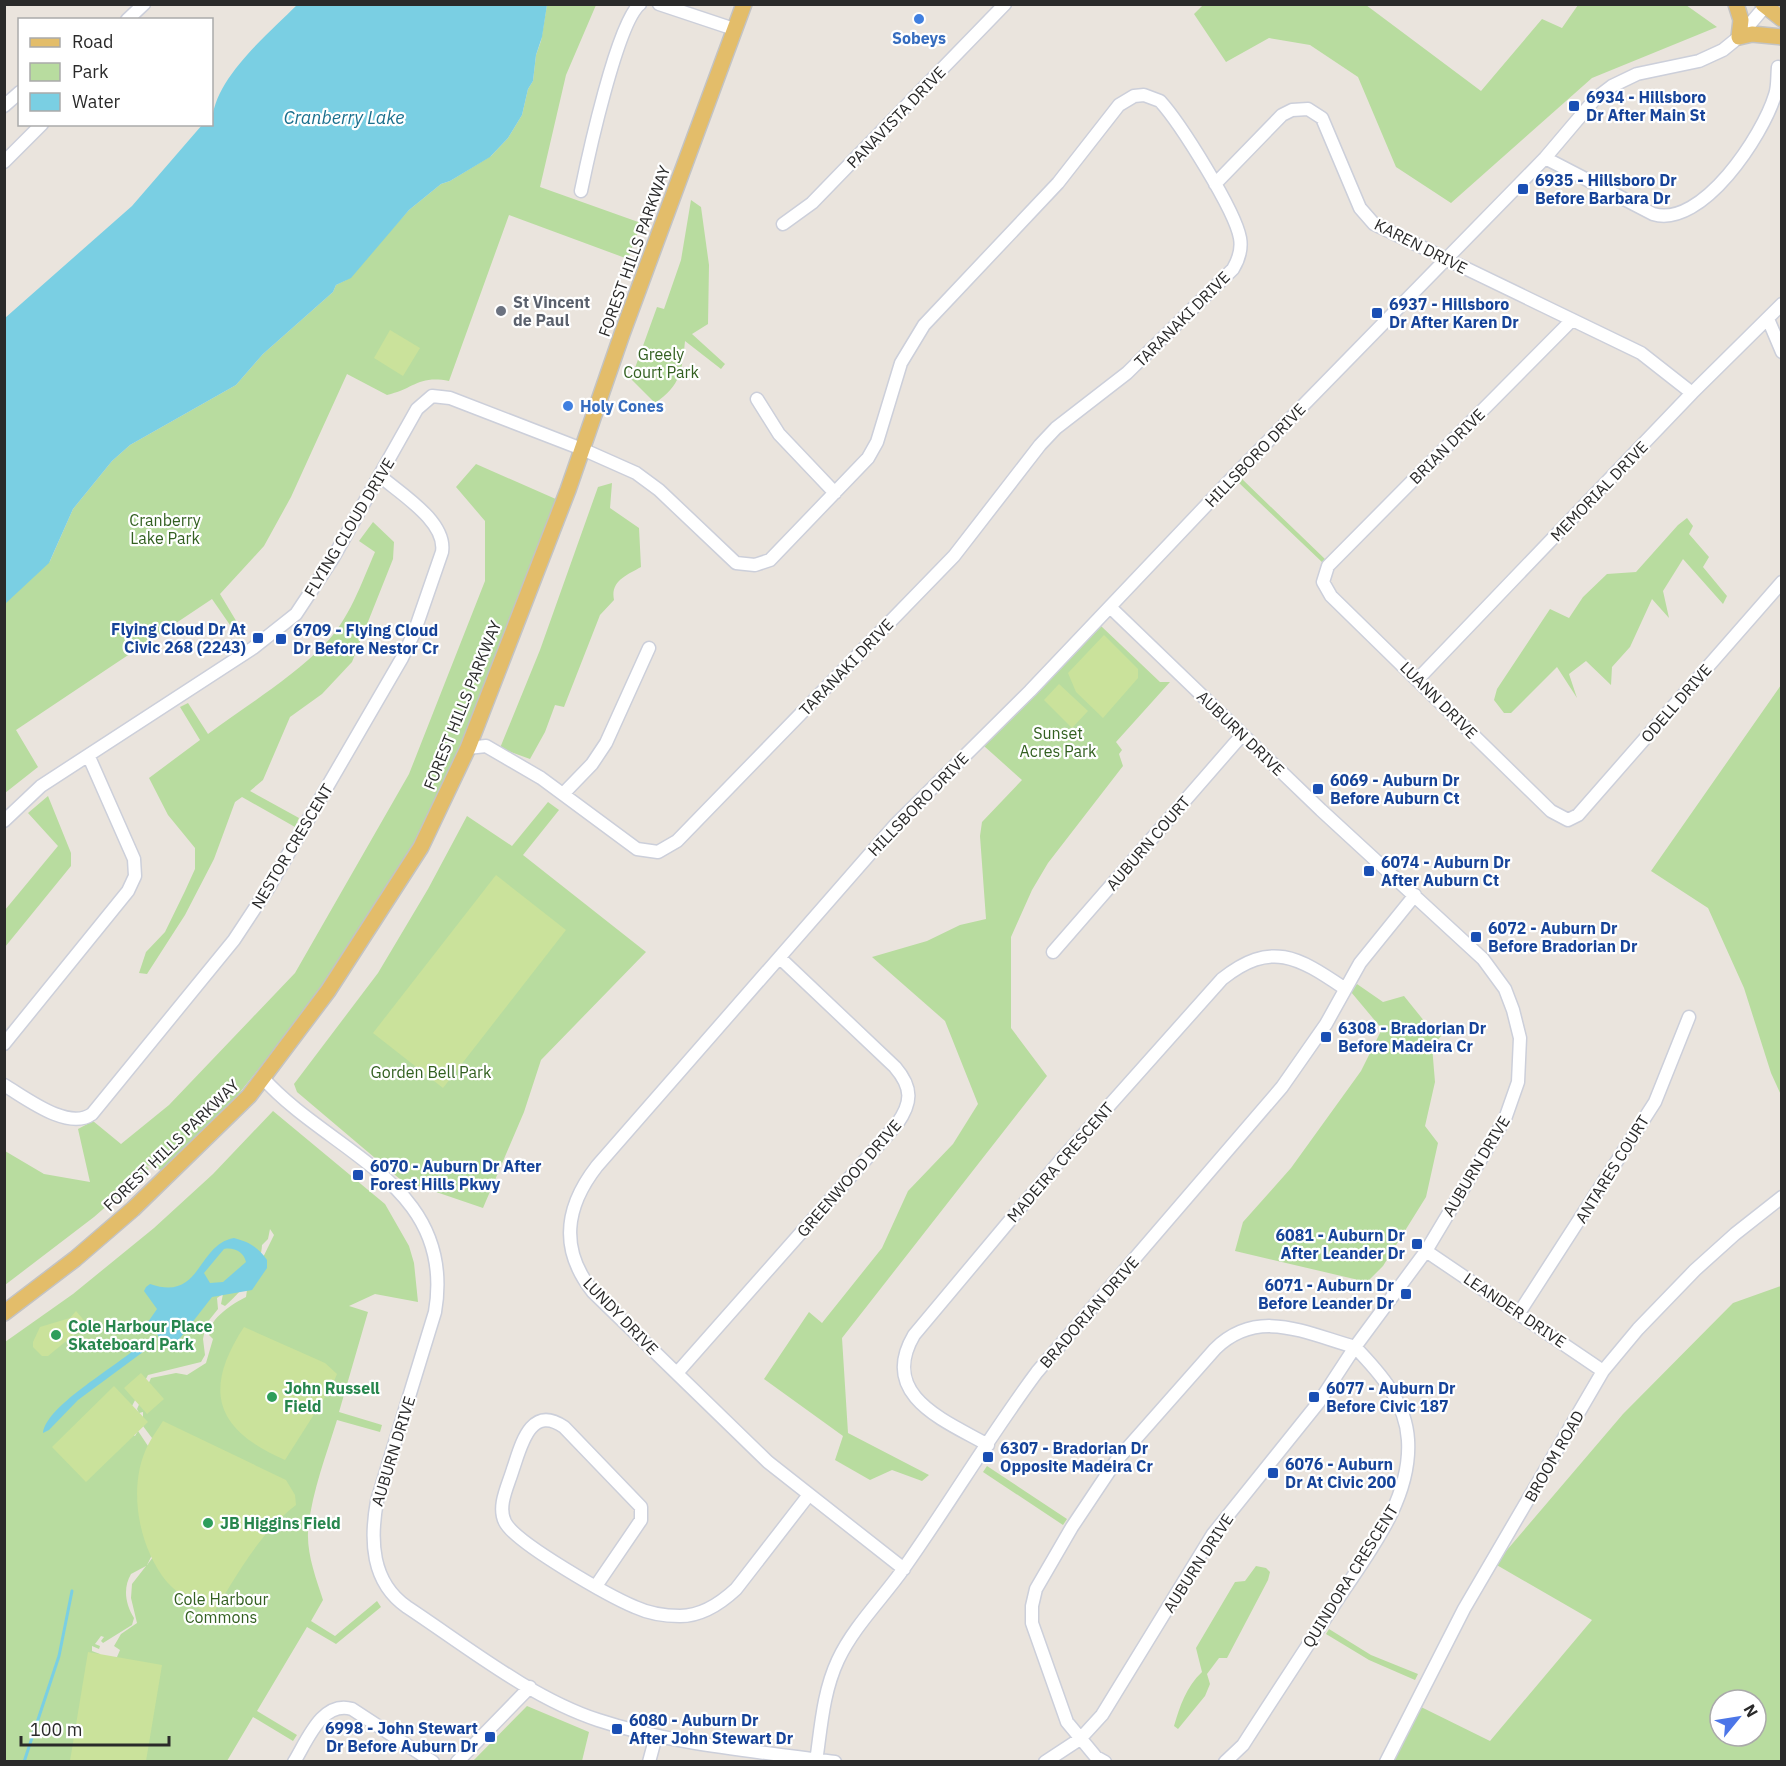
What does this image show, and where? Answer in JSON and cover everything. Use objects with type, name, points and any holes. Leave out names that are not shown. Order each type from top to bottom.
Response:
[{"type":"main road","name":"FOREST HILLS PARKWAY","points":[[4,1313],[67,1266],[134,1209],[249,1096],[316,1009],[421,847],[468,748],[582,449],[744,4]]},
{"type":"main road","points":[[1736,4],[1741,20],[1739,38],[1752,34],[1782,37]]},
{"type":"main road","points":[[1765,5],[1782,18]]},
{"type":"main road","points":[[4,1300],[22,1299]]},
{"type":"street","points":[[129,18],[144,4]]},
{"type":"street","points":[[581,191],[591,138],[620,42],[634,10],[640,4]]},
{"type":"street","points":[[659,4],[734,29]]},
{"type":"street","name":"PANAVISTA DRIVE","points":[[783,224],[812,203],[1005,4]]},
{"type":"street","name":"HILLSBORO DRIVE","points":[[780,958],[896,824],[1110,607],[1545,158],[1595,99],[1612,86],[1644,71],[1709,57],[1739,38],[1765,5]]},
{"type":"street","points":[[1545,158],[1653,214],[1666,216],[1680,214],[1722,182],[1746,149],[1768,113],[1776,93],[1778,67]]},
{"type":"street","points":[[4,106],[18,94]]},
{"type":"street","name":"TARANAKI DRIVE","points":[[468,748],[486,746],[563,794],[617,837],[637,849],[658,852],[677,841],[954,556],[1040,445],[1056,428],[1127,373],[1230,273],[1240,253],[1240,236],[1215,184],[1160,101],[1141,96],[1121,103],[1058,183],[924,325],[902,363],[877,442],[861,466],[770,560],[761,564],[742,565],[730,559],[646,479],[582,449]]},
{"type":"street","name":"KAREN DRIVE","points":[[1215,184],[1282,115],[1297,109],[1314,111],[1325,123],[1356,198],[1367,218],[1382,229],[1571,321],[1641,352],[1692,393]]},
{"type":"street","points":[[4,162],[40,126]]},
{"type":"street","name":"MEMORIAL DRIVE","points":[[1418,679],[1692,393],[1782,304]]},
{"type":"street","points":[[1768,319],[1782,352]]},
{"type":"street","name":"BRIAN DRIVE","points":[[1324,572],[1571,321]]},
{"type":"street","name":"FLYING CLOUD DRIVE","points":[[4,821],[41,786],[89,757],[252,648],[291,618],[320,581],[417,409],[432,396],[450,398],[582,449]]},
{"type":"street","points":[[757,399],[779,435],[835,493]]},
{"type":"street","name":"NESTOR CRESCENT","points":[[4,1085],[65,1119],[80,1120],[92,1114],[209,974],[269,887],[402,658],[414,633],[442,552],[443,538],[437,526],[380,476]]},
{"type":"street","name":"LUANN DRIVE","points":[[1324,572],[1323,582],[1331,596],[1551,811],[1568,820]]},
{"type":"street","name":"ODELL DRIVE","points":[[1568,820],[1578,815],[1782,582]]},
{"type":"street","name":"AUBURN DRIVE","points":[[1045,1761],[1080,1739],[1107,1708],[1213,1534],[1319,1402],[1355,1347],[1426,1251],[1505,1119],[1516,1090],[1521,1053],[1513,1010],[1497,976],[1483,959],[1242,735],[1110,607]]},
{"type":"street","points":[[563,794],[592,764],[606,743],[650,648]]},
{"type":"street","name":"AUBURN COURT","points":[[1053,952],[1242,735]]},
{"type":"street","points":[[4,1044],[128,891],[135,876],[134,860],[89,757]]},
{"type":"street","name":"BRADORIAN DRIVE","points":[[816,1760],[824,1705],[838,1659],[904,1569],[1005,1416],[1037,1372],[1282,1088],[1326,1024],[1344,988],[1381,934],[1415,894]]},
{"type":"street","name":"MADEIRA CRESCENT","points":[[988,1445],[922,1407],[913,1396],[906,1377],[905,1355],[914,1335],[1058,1163],[1211,990],[1228,975],[1253,960],[1284,956],[1309,965],[1344,988]]},
{"type":"street","name":"GREENWOOD DRIVE","points":[[677,1373],[897,1124],[909,1105],[909,1087],[896,1067],[780,958]]},
{"type":"street","name":"LUNDY DRIVE","points":[[780,958],[597,1166],[581,1188],[572,1212],[571,1246],[584,1280],[768,1462],[808,1496],[904,1569]]},
{"type":"street","name":"ANTARES COURT","points":[[1519,1313],[1655,1102],[1689,1017]]},
{"type":"street","name":"AUBURN DRIVE","points":[[262,1077],[276,1093],[350,1147],[399,1192],[417,1215],[433,1250],[438,1287],[435,1312],[375,1512],[374,1552],[381,1578],[391,1594],[403,1605],[530,1687],[597,1720],[656,1736],[835,1761]]},
{"type":"street","name":"BROOM ROAD","points":[[1386,1761],[1464,1609],[1603,1371],[1638,1329],[1695,1270],[1735,1234],[1782,1197]]},
{"type":"street","name":"LEANDER DRIVE","points":[[1426,1251],[1603,1371]]},
{"type":"street","points":[[1105,1761],[1080,1739],[1067,1722],[1033,1630],[1032,1606],[1036,1589],[1072,1527],[1116,1461],[1215,1349],[1239,1332],[1260,1325],[1275,1325],[1355,1347]]},
{"type":"street","name":"QUINDORA CRESCENT","points":[[1225,1761],[1243,1745],[1374,1542],[1393,1510],[1402,1487],[1408,1444],[1402,1413],[1387,1384],[1355,1347]]},
{"type":"street","points":[[597,1586],[641,1520],[641,1507],[564,1427],[553,1422],[537,1423],[524,1436],[502,1506],[504,1521],[515,1535],[597,1586],[634,1607],[682,1616],[715,1606],[736,1589],[808,1496]]},
{"type":"street","points":[[457,1761],[530,1687]]},
{"type":"street","points":[[294,1761],[323,1717],[332,1709],[340,1707],[352,1709],[433,1761]]},
{"type":"street","points":[[649,1761],[656,1736]]},
{"type":"green space","points":[[1204,4],[1366,5],[1481,91],[1542,19],[1562,28],[1578,5],[1686,5],[1717,27],[1592,78],[1451,203],[1396,167],[1358,77],[1310,45],[1269,38],[1226,62],[1194,14]]},
{"type":"green space","name":"Cranberry Lake Park","points":[[547,5],[596,5],[566,75],[540,187],[641,223],[628,259],[509,215],[449,381],[423,381],[387,395],[347,374],[291,497],[264,546],[220,594],[244,634],[239,638],[212,599],[16,730],[38,767],[5,793],[4,604],[50,561],[73,509],[112,461],[130,445],[236,385],[263,354],[333,292],[336,285],[346,280],[409,210],[441,184],[491,156],[508,138],[522,115],[528,89],[533,81]]},
{"type":"green space","name":"Greely Court Park","points":[[691,200],[701,207],[709,265],[708,324],[692,334],[725,364],[721,369],[685,341],[679,377],[670,390],[655,403],[631,379],[657,307],[664,309],[681,260]]},
{"type":"green space","points":[[390,330],[420,348],[403,376],[374,358]]},
{"type":"green space","points":[[476,464],[558,500],[487,689],[427,828],[352,953],[212,1127],[167,1172],[144,1164],[149,1169],[94,1217],[5,1285],[5,1151],[44,1174],[90,1182],[78,1129],[93,1121],[121,1144],[169,1105],[295,973],[409,774],[485,581],[485,521],[456,487]]},
{"type":"green space","points":[[1241,478],[1326,560],[1323,563],[1238,482]]},
{"type":"green space","points":[[612,483],[610,508],[639,528],[641,567],[617,583],[613,593],[614,600],[600,615],[564,707],[555,705],[545,732],[530,759],[500,748],[540,650],[598,487]]},
{"type":"green space","points":[[1687,518],[1693,526],[1689,534],[1709,557],[1703,567],[1727,596],[1723,604],[1683,559],[1663,591],[1669,618],[1652,599],[1630,647],[1612,667],[1611,685],[1586,661],[1569,674],[1577,698],[1557,667],[1511,713],[1504,713],[1494,700],[1497,689],[1550,609],[1569,618],[1583,597],[1607,574],[1636,572]]},
{"type":"green space","points":[[373,522],[394,542],[393,559],[352,662],[322,694],[290,717],[263,780],[250,791],[299,818],[295,827],[242,797],[235,802],[214,859],[185,915],[147,974],[139,973],[146,952],[165,932],[195,869],[195,848],[168,815],[149,778],[200,740],[180,707],[188,703],[208,734],[282,681],[324,645],[341,624],[375,552],[359,541]]},
{"type":"green space","name":"Sunset Acres Park","points":[[1101,626],[1160,682],[1170,682],[1116,742],[1122,750],[1119,754],[1123,766],[1048,863],[1032,890],[1011,937],[1011,1028],[1047,1076],[842,1338],[848,1433],[929,1475],[922,1481],[892,1470],[870,1480],[835,1460],[843,1436],[764,1379],[809,1312],[822,1323],[882,1248],[908,1191],[953,1144],[978,1104],[945,1021],[872,957],[927,941],[960,925],[986,919],[980,836],[982,822],[1022,780],[984,746]]},
{"type":"green space","points":[[1104,635],[1138,669],[1138,678],[1103,718],[1076,692],[1068,673]]},
{"type":"green space","points":[[1059,684],[1088,711],[1072,728],[1044,700]]},
{"type":"green space","points":[[1781,685],[1781,1095],[1771,1073],[1744,988],[1708,908],[1651,871]]},
{"type":"green space","points":[[48,796],[71,853],[71,866],[5,947],[5,910],[58,846],[28,813]]},
{"type":"green space","name":"Gorden Bell Park","points":[[548,802],[559,810],[523,855],[646,952],[541,1060],[524,1112],[483,1208],[401,1180],[297,1092],[294,1084],[378,973],[428,889],[467,816],[512,846]]},
{"type":"green space","points":[[496,875],[566,930],[443,1088],[373,1033]]},
{"type":"green space","points":[[1357,984],[1383,1002],[1404,996],[1429,1027],[1444,1033],[1432,1046],[1435,1082],[1425,1126],[1438,1143],[1426,1197],[1383,1266],[1367,1282],[1235,1251],[1243,1222],[1291,1168],[1361,1071],[1382,1029],[1351,992]]},
{"type":"green space","name":"Cole Harbour Commons","points":[[273,1111],[385,1204],[409,1246],[414,1263],[418,1302],[375,1294],[349,1306],[368,1312],[339,1412],[382,1425],[380,1432],[337,1420],[316,1489],[308,1532],[310,1558],[323,1600],[311,1621],[335,1636],[377,1601],[381,1607],[336,1644],[307,1627],[257,1711],[297,1735],[293,1741],[253,1717],[227,1761],[85,1761],[107,1657],[117,1657],[120,1650],[114,1646],[121,1634],[137,1623],[131,1598],[132,1584],[146,1566],[131,1574],[127,1585],[127,1601],[134,1618],[132,1625],[103,1643],[101,1641],[104,1637],[101,1636],[95,1644],[100,1646],[99,1649],[92,1646],[92,1651],[100,1654],[102,1659],[82,1761],[5,1762],[5,1342],[73,1294],[154,1228],[213,1174]],"holes":[[[270,1229],[274,1235],[247,1290],[246,1297],[223,1312],[213,1323],[209,1335],[213,1339],[206,1363],[187,1375],[176,1373],[151,1378],[137,1409],[139,1413],[143,1412],[143,1426],[152,1438],[156,1553],[147,1565],[154,1551],[148,1446],[138,1431],[135,1436],[133,1435],[132,1406],[148,1375],[201,1362],[205,1355],[203,1339],[206,1324],[218,1309],[217,1298],[223,1294],[221,1304],[225,1306],[238,1294],[250,1279],[258,1263],[262,1245],[268,1239]]]},
{"type":"green space","points":[[1781,1286],[1781,1761],[1390,1762],[1417,1705],[1490,1741],[1592,1620],[1495,1564],[1623,1414],[1733,1303]]},
{"type":"green space","name":"Cole Harbour Place Skateboard Park","points":[[76,1311],[87,1324],[48,1356],[42,1356],[33,1347],[40,1327],[70,1318]]},
{"type":"green space","name":"John Russell Field","points":[[244,1327],[325,1363],[337,1374],[332,1386],[285,1460],[244,1436],[231,1422],[223,1406],[220,1389],[223,1371],[231,1350]]},
{"type":"green space","points":[[141,1373],[164,1399],[147,1414],[124,1388]]},
{"type":"green space","points":[[114,1386],[148,1422],[86,1482],[52,1447]]},
{"type":"green space","name":"JB Higgins Field","points":[[163,1421],[286,1480],[295,1495],[296,1505],[259,1542],[211,1617],[167,1582],[149,1552],[143,1534],[137,1497],[138,1479],[148,1445]]},
{"type":"green space","points":[[987,1466],[1067,1519],[1063,1525],[983,1472]]},
{"type":"green space","points":[[1256,1566],[1266,1568],[1270,1572],[1268,1580],[1227,1658],[1219,1658],[1207,1674],[1210,1684],[1205,1696],[1178,1729],[1174,1726],[1181,1704],[1188,1690],[1202,1672],[1196,1648],[1235,1582],[1245,1581]]},
{"type":"green space","points":[[1329,1629],[1371,1655],[1418,1674],[1415,1680],[1369,1660],[1326,1634]]},
{"type":"green space","points":[[88,1652],[162,1665],[146,1761],[70,1761]]},
{"type":"green space","points":[[527,1706],[589,1732],[582,1761],[473,1761]]},
{"type":"water","name":"Cranberry Lake","points":[[297,5],[547,5],[533,81],[528,89],[522,115],[508,138],[490,157],[441,184],[409,210],[351,278],[336,285],[333,292],[263,354],[236,385],[130,445],[112,461],[73,509],[49,563],[5,604],[5,318],[132,206],[201,126],[213,126],[214,107],[221,91],[243,59]]},
{"type":"water","points":[[234,1238],[249,1243],[257,1248],[267,1260],[267,1268],[252,1290],[212,1297],[177,1342],[169,1346],[161,1344],[155,1328],[148,1322],[157,1309],[144,1291],[146,1287],[150,1284],[167,1287],[180,1285],[189,1279],[212,1251],[222,1243]],"holes":[[[224,1249],[241,1253],[246,1262],[223,1282],[210,1283],[204,1273]]]},
{"type":"water","points":[[142,1343],[147,1349],[78,1400],[49,1430],[43,1433],[57,1410],[70,1398]]},
{"type":"waterway","points":[[24,1762],[59,1656],[72,1591]]},
{"type":"place","name":"Sobeys","points":[[919,19]]},
{"type":"place","name":"6934 - Hillsboro Dr After Main St","points":[[1574,106]]},
{"type":"place","name":"6935 - Hillsboro Dr Before Barbara Dr","points":[[1523,189]]},
{"type":"place","name":"St Vincent de Paul","points":[[501,311]]},
{"type":"place","name":"6937 - Hillsboro Dr After Karen Dr","points":[[1377,313]]},
{"type":"place","name":"Holy Cones","points":[[568,406]]},
{"type":"place","name":"Flying Cloud Dr At Civic 268 (2243)","points":[[258,638]]},
{"type":"place","name":"6709 - Flying Cloud Dr Before Nestor Cr","points":[[281,639]]},
{"type":"place","name":"6069 - Auburn Dr Before Auburn Ct","points":[[1318,789]]},
{"type":"place","name":"6074 - Auburn Dr After Auburn Ct","points":[[1369,871]]},
{"type":"place","name":"6072 - Auburn Dr Before Bradorian Dr","points":[[1476,937]]},
{"type":"place","name":"6308 - Bradorian Dr Before Madeira Cr","points":[[1326,1037]]},
{"type":"place","name":"6070 - Auburn Dr After Forest Hills Pkwy","points":[[358,1175]]},
{"type":"place","name":"6081 - Auburn Dr After Leander Dr","points":[[1417,1244]]},
{"type":"place","name":"6071 - Auburn Dr Before Leander Dr","points":[[1406,1294]]},
{"type":"place","name":"Cole Harbour Place Skateboard Park","points":[[56,1335]]},
{"type":"place","name":"John Russell Field","points":[[272,1397]]},
{"type":"place","name":"6077 - Auburn Dr Before Civic 187","points":[[1314,1397]]},
{"type":"place","name":"6307 - Bradorian Dr Opposite Madeira Cr","points":[[988,1457]]},
{"type":"place","name":"6076 - Auburn Dr At Civic 200","points":[[1273,1473]]},
{"type":"place","name":"JB Higgins Field","points":[[208,1523]]},
{"type":"place","name":"6080 - Auburn Dr After John Stewart Dr","points":[[617,1729]]},
{"type":"place","name":"6998 - John Stewart Dr Before Auburn Dr","points":[[490,1737]]}]
